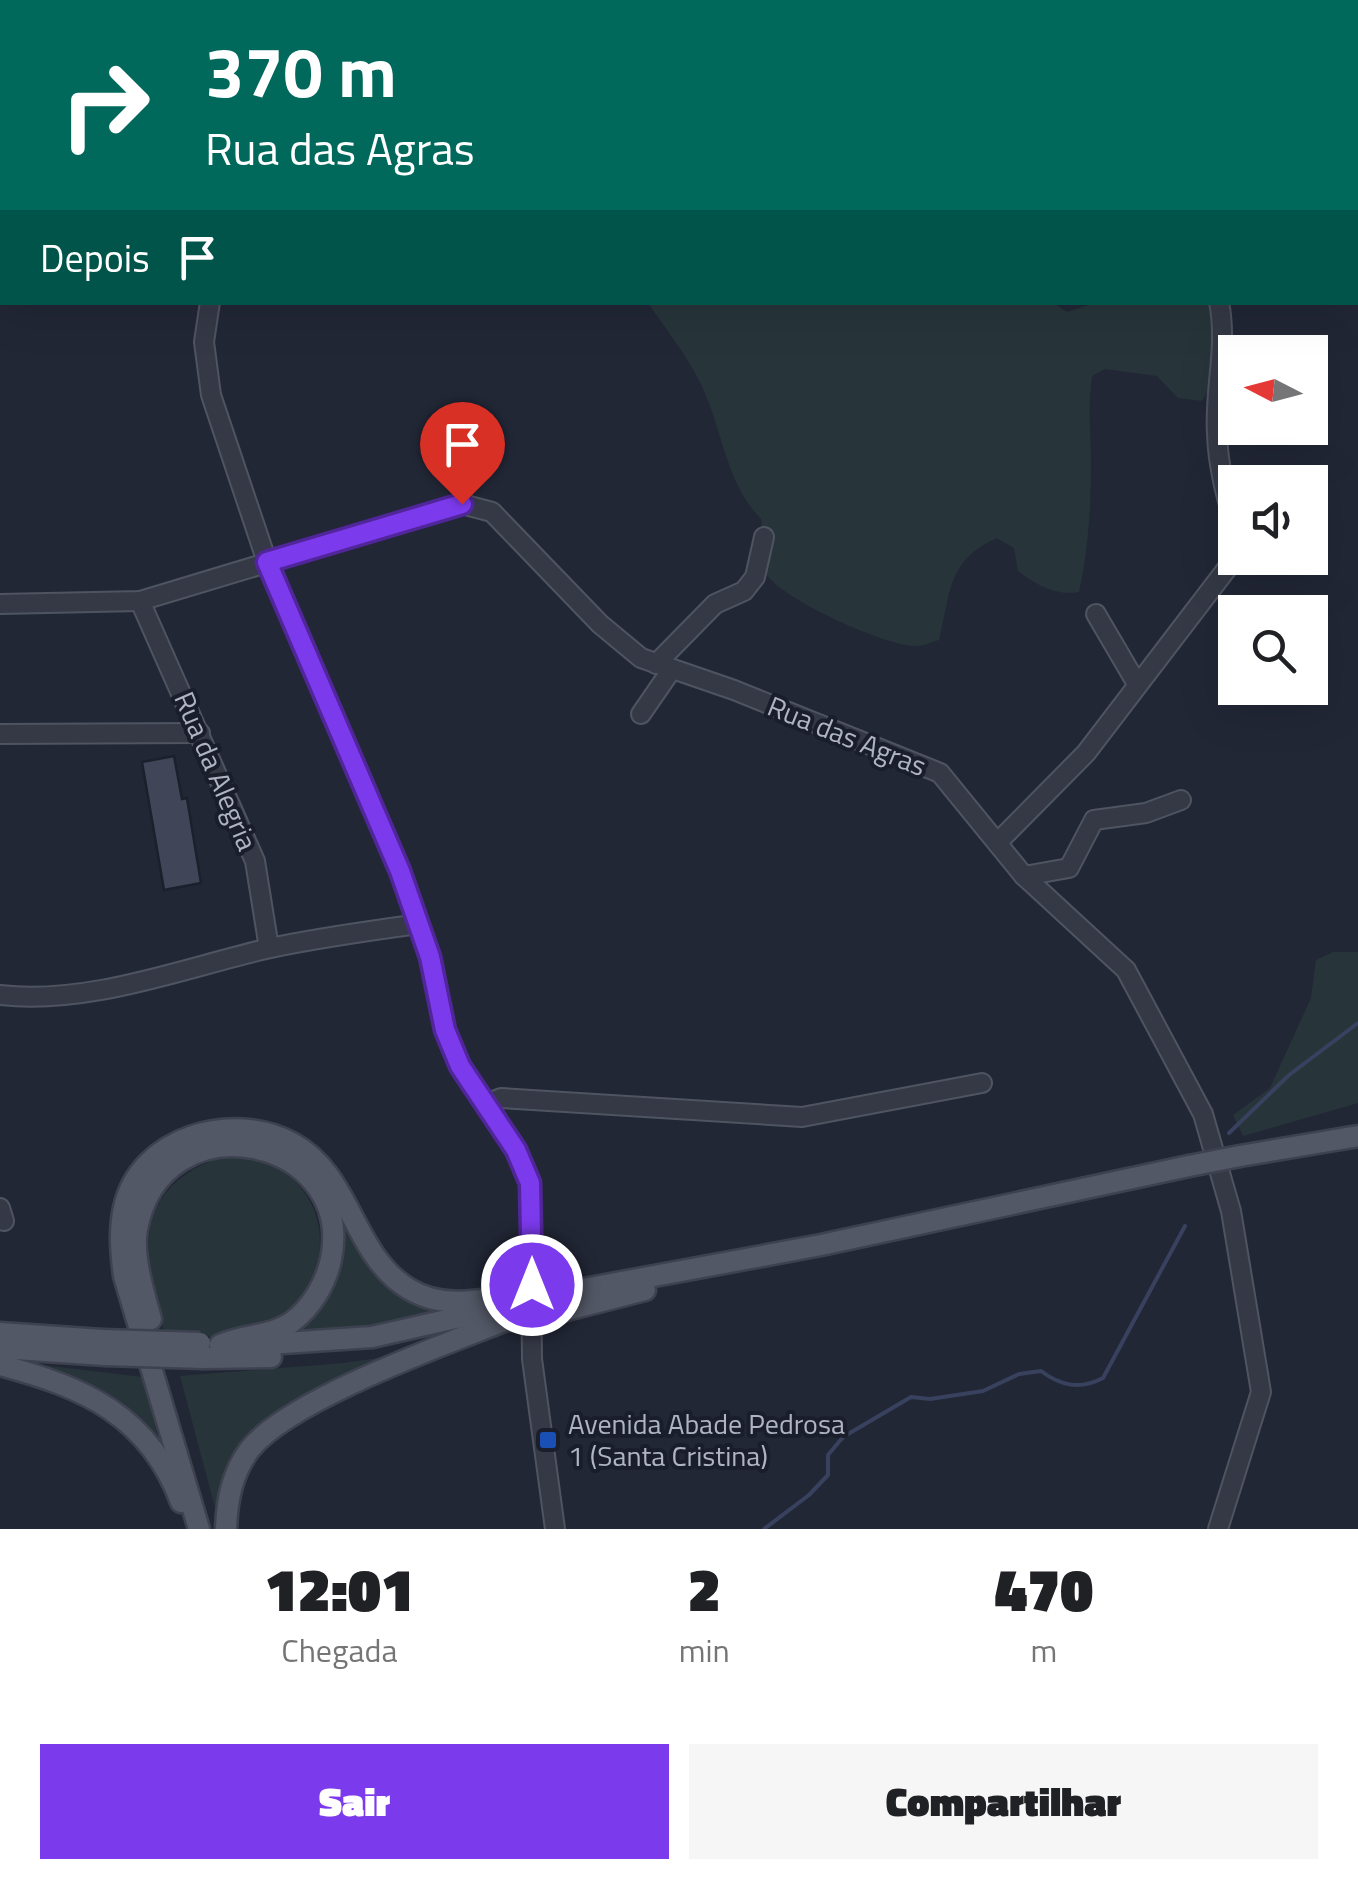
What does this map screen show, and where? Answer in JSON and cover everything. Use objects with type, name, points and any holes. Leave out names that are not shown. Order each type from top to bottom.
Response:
[{"type":"main road","points":[[199,1529],[124,1276],[120,1244],[124,1205],[137,1176],[161,1152],[193,1136],[228,1127],[258,1131],[290,1142],[316,1160],[340,1190],[367,1247],[385,1272],[410,1290],[434,1300],[508,1307],[567,1301],[1189,1166],[1358,1136]]},
{"type":"main road","points":[[208,1349],[234,1338],[267,1334],[291,1323],[327,1278],[335,1239],[322,1193],[296,1164],[260,1148],[222,1144],[192,1152],[162,1173],[145,1202],[136,1232],[145,1296],[211,1529]]},
{"type":"main road","points":[[0,1348],[208,1349],[262,1358],[376,1348],[508,1307]]},
{"type":"main road","points":[[226,1529],[234,1476],[252,1447],[282,1422],[508,1307]]},
{"type":"main road","points":[[0,1333],[104,1348]]},
{"type":"main road","points":[[0,1365],[86,1392],[125,1420],[166,1474],[191,1529]]},
{"type":"street","points":[[210,305],[204,342],[211,394],[267,562],[400,871],[419,924],[445,1030],[460,1066],[516,1150],[530,1183],[532,1358],[555,1529]]},
{"type":"street","points":[[1219,305],[1224,361],[1216,431],[1220,465]]},
{"type":"street","name":"Rua das Agras","points":[[0,604],[140,601],[462,504],[492,512],[600,624],[642,658],[940,773],[1024,876],[1126,970],[1203,1114],[1231,1212],[1261,1392],[1218,1529]]},
{"type":"street","points":[[641,714],[664,666],[714,604],[744,591],[755,577],[764,537]]},
{"type":"street","points":[[998,842],[1086,753],[1222,575]]},
{"type":"street","name":"Rua da Alegria","points":[[140,601],[255,861],[269,948]]},
{"type":"street","points":[[1096,614],[1137,684]]},
{"type":"street","points":[[0,734],[200,734]]},
{"type":"street","points":[[1024,876],[1069,868],[1094,820],[1146,813],[1181,800]]},
{"type":"street","points":[[0,995],[22,998],[90,993],[269,948],[419,924]]},
{"type":"street","points":[[486,1104],[501,1098],[802,1117],[982,1083]]},
{"type":"shaded area","points":[[649,305],[1056,305],[1067,312],[1089,305],[1211,305],[1216,327],[1212,380],[1202,401],[1178,398],[1157,376],[1105,369],[1092,376],[1090,507],[1079,592],[1054,591],[1032,581],[1018,571],[1014,548],[997,538],[969,556],[960,567],[949,592],[939,640],[916,646],[836,620],[793,597],[767,575],[761,555],[762,520],[740,489],[707,398],[681,350]]},
{"type":"shaded area","points":[[1333,952],[1358,952],[1358,1103],[1243,1136],[1233,1115],[1270,1088],[1311,998],[1316,960]]},
{"type":"shaded area","points":[[220,1157],[266,1162],[291,1178],[309,1199],[318,1223],[320,1248],[314,1273],[302,1296],[283,1316],[258,1330],[224,1336],[165,1335],[152,1279],[150,1230],[157,1208],[170,1188],[190,1171]]},
{"type":"shaded area","points":[[336,1210],[376,1274],[403,1295],[440,1315],[283,1337],[316,1311],[334,1284],[339,1252]]},
{"type":"shaded area","points":[[412,1353],[264,1428],[217,1515],[180,1376],[344,1363]]},
{"type":"shaded area","points":[[9,1361],[142,1377],[164,1459],[131,1422]]},
{"type":"building","points":[[174,756],[182,799],[187,798],[201,883],[164,890],[142,762]]},
{"type":"waterway","points":[[1229,1133],[1289,1075],[1358,1023]]},
{"type":"waterway","points":[[764,1529],[809,1495],[828,1475],[828,1455],[843,1437],[911,1397],[930,1399],[983,1391],[1019,1374],[1041,1371],[1071,1385],[1103,1378],[1185,1226]]},
{"type":"place","name":"Avenida Abade Pedrosa 1 (Santa Cristina)","points":[[548,1440]]},
{"type":"route","points":[[462,504],[267,562],[400,871],[430,957],[445,1030],[460,1066],[516,1150],[530,1183],[532,1285]]}]
